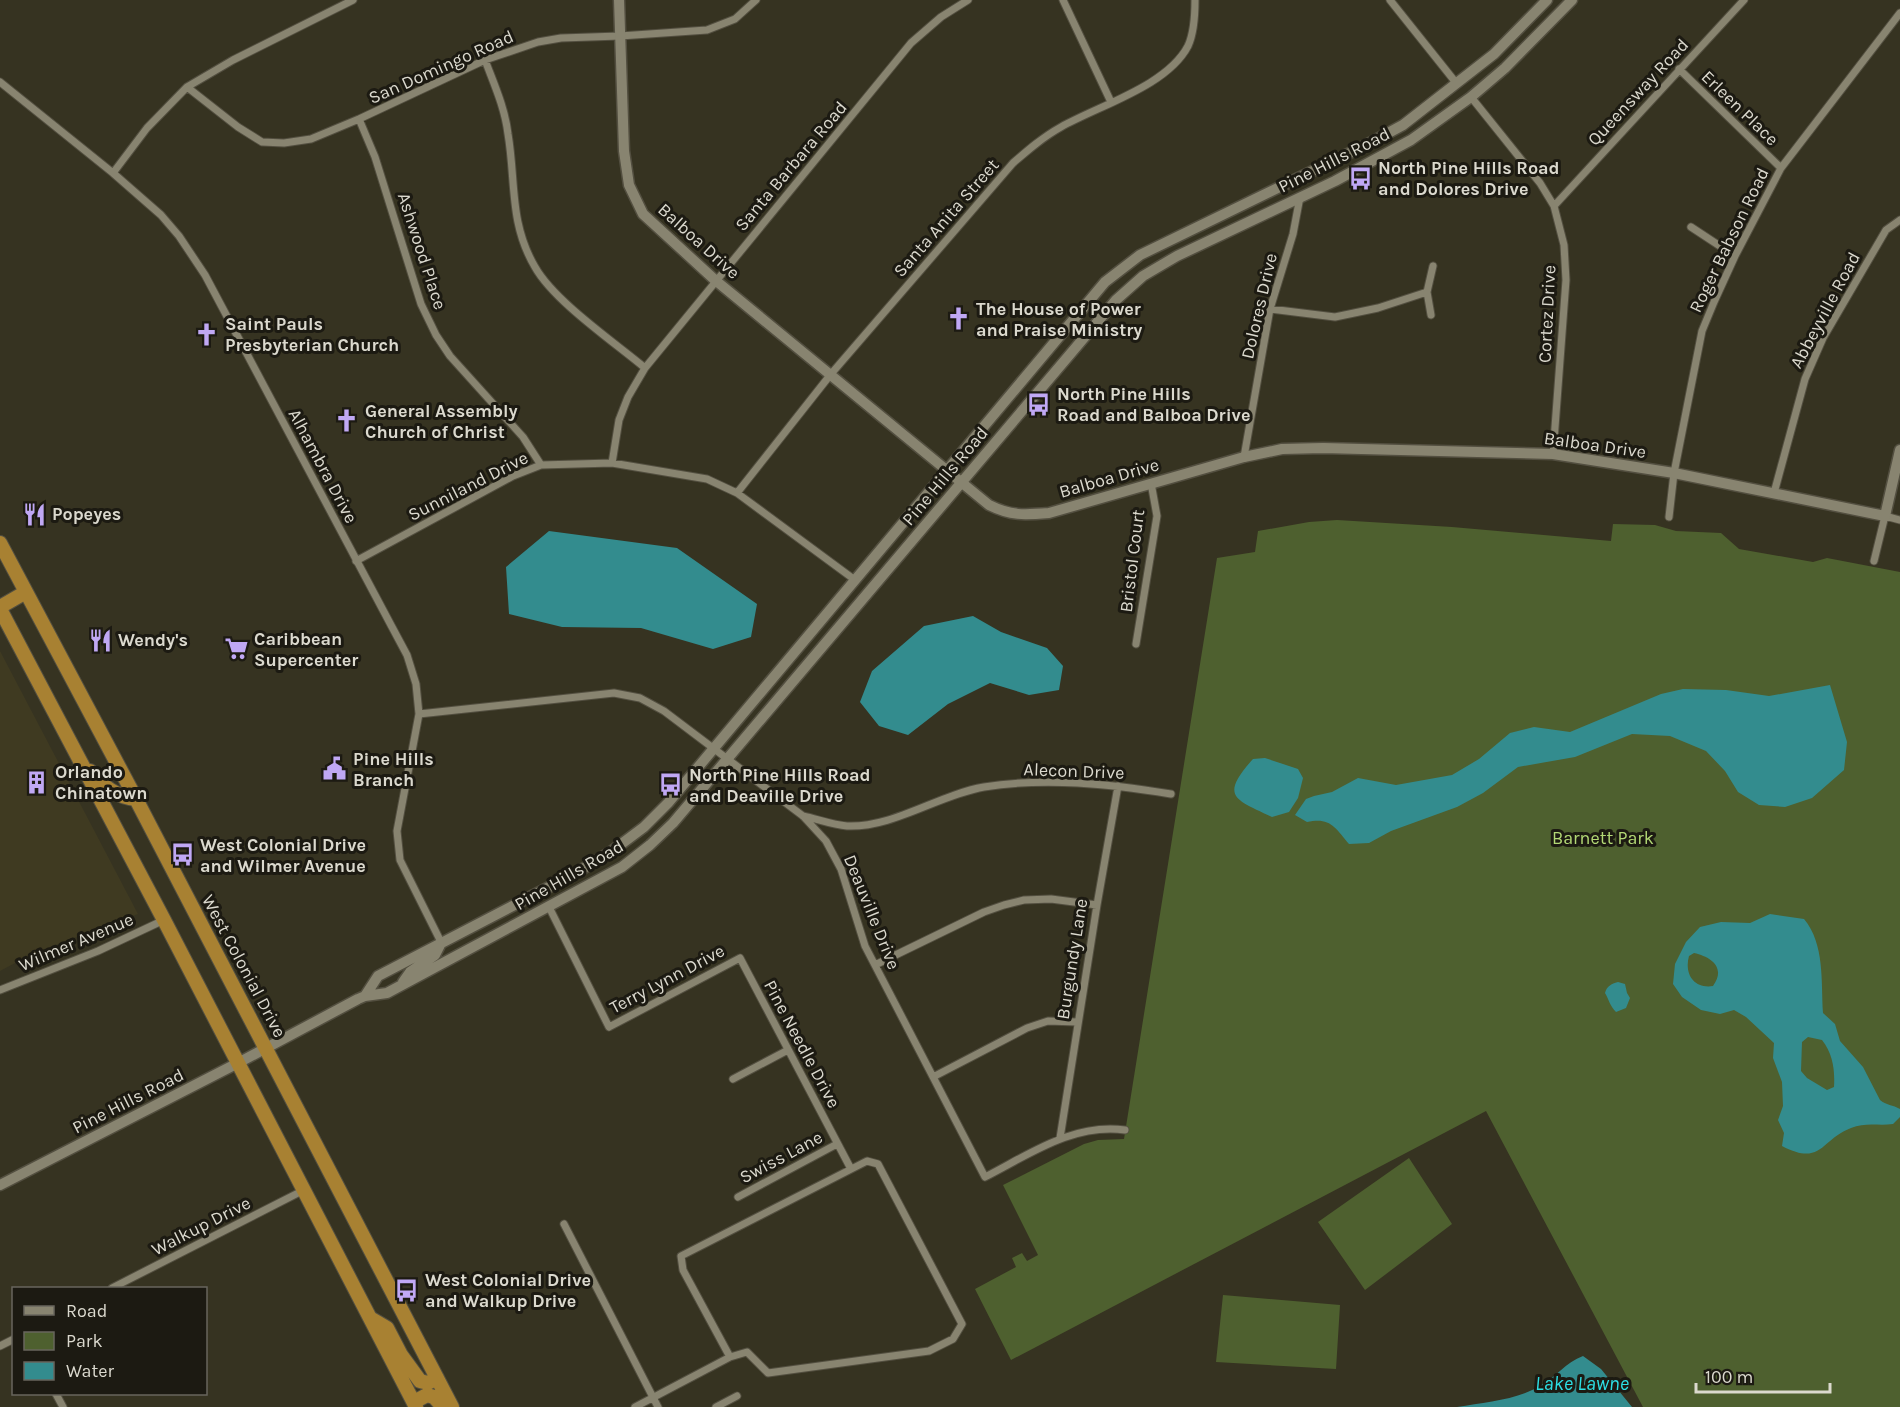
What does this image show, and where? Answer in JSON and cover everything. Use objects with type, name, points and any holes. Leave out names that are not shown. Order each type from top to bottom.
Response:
[{"type":"highway","name":"West Colonial Drive","points":[[0,543],[136,799],[452,1407]]},
{"type":"highway","points":[[26,592],[0,608],[415,1405],[427,1395],[434,1397],[443,1407]]},
{"type":"highway","points":[[74,750],[97,779],[112,792],[125,798],[136,799]]},
{"type":"highway","points":[[370,1318],[387,1328],[401,1355],[420,1381],[428,1383],[437,1378]]},
{"type":"main road","name":"Balboa Drive","points":[[619,0],[624,151],[629,185],[643,213],[715,280],[989,505],[1003,512],[1017,515],[1049,513],[1244,457],[1282,449],[1323,448],[1553,454],[1674,473],[1885,516]]},
{"type":"main road","name":"Pine Hills Road","points":[[365,996],[378,976],[576,873],[612,851],[644,827],[668,803],[1105,282],[1140,255],[1365,146],[1403,125],[1494,54],[1547,0]]},
{"type":"main road","name":"Pine Hills Road","points":[[0,1185],[365,996],[387,993],[622,867],[673,823],[1116,300],[1143,276],[1177,256],[1365,165],[1411,140],[1471,97],[1505,68],[1572,0]]},
{"type":"main road","points":[[1885,516],[1900,450]]},
{"type":"main road","points":[[401,985],[410,972],[435,955],[441,942]]},
{"type":"street","points":[[113,173],[147,128],[187,87],[233,60],[353,0]]},
{"type":"street","name":"San Domingo Road","points":[[187,87],[238,127],[262,142],[284,144],[311,139],[485,60],[538,42],[561,38],[707,30],[735,19],[756,0]]},
{"type":"street","name":"Santa Barbara Road","points":[[612,463],[619,420],[628,397],[645,368],[911,43],[941,16],[968,0]]},
{"type":"street","points":[[1063,0],[1111,102]]},
{"type":"street","name":"Santa Anita Street","points":[[737,494],[831,374],[1013,163],[1038,141],[1150,83],[1173,66],[1189,44],[1195,0]]},
{"type":"street","points":[[1390,0],[1457,84]]},
{"type":"street","name":"Queensway Road","points":[[1554,206],[1744,0]]},
{"type":"street","name":"Roger Babson Road","points":[[1669,517],[1674,473],[1702,331],[1735,256],[1781,168],[1900,14]]},
{"type":"street","points":[[485,60],[502,107],[508,134],[515,213],[535,267],[558,296],[645,368]]},
{"type":"street","name":"Erleen Place","points":[[1679,69],[1781,168]]},
{"type":"street","name":"Alhambra Drive","points":[[0,82],[113,173],[161,215],[173,229],[205,275],[407,655],[416,684],[419,714],[397,831],[399,852],[400,860],[410,882],[441,942]]},
{"type":"street","name":"Cortez Drive","points":[[1471,97],[1540,183],[1554,206],[1564,246],[1566,280],[1553,454]]},
{"type":"street","name":"Ashwood Place","points":[[359,119],[375,157],[421,304],[436,335],[450,356],[523,437],[541,465]]},
{"type":"street","name":"Dolores Drive","points":[[1244,457],[1270,309],[1293,234],[1300,197]]},
{"type":"street","name":"Abbeyville Road","points":[[1774,494],[1805,379],[1823,338],[1886,230],[1900,220]]},
{"type":"street","points":[[1691,227],[1735,256]]},
{"type":"street","points":[[1431,315],[1427,292],[1433,266]]},
{"type":"street","points":[[1270,309],[1335,317],[1378,308],[1427,292]]},
{"type":"street","name":"Sunniland Drive","points":[[357,561],[513,476],[541,465],[612,463],[707,479],[737,494],[855,580]]},
{"type":"street","name":"Bristol Court","points":[[1136,644],[1157,516],[1151,483]]},
{"type":"street","points":[[1874,561],[1885,516]]},
{"type":"street","name":"Balboa Drive","points":[[1885,516],[1900,520]]},
{"type":"street","name":"Deauville Drive","points":[[419,714],[614,693],[640,699],[664,711],[803,816],[826,841],[841,869],[866,946],[985,1177],[1060,1138]]},
{"type":"street","name":"Alecon Drive","points":[[803,816],[847,826],[876,823],[982,787],[1020,783],[1057,782],[1119,786],[1171,794]]},
{"type":"street","name":"Burgundy Lane","points":[[1060,1138],[1096,905],[1119,786]]},
{"type":"street","points":[[875,965],[984,912],[1004,905],[1024,900],[1051,899],[1096,905]]},
{"type":"street","name":"Terry Lynn Drive","points":[[549,907],[609,1027],[740,958]]},
{"type":"street","name":"Wilmer Avenue","points":[[0,990],[98,951],[164,920]]},
{"type":"street","name":"Pine Needle Drive","points":[[740,958],[851,1169]]},
{"type":"street","points":[[933,1077],[1027,1028],[1048,1021],[1077,1022]]},
{"type":"street","points":[[733,1079],[788,1050]]},
{"type":"street","points":[[1060,1138],[1086,1130],[1108,1128],[1125,1130]]},
{"type":"street","name":"Swiss Lane","points":[[738,1197],[837,1144]]},
{"type":"street","points":[[635,1407],[730,1357],[747,1352],[768,1373],[929,1351],[953,1339],[962,1324],[878,1164],[867,1161],[681,1256],[683,1270],[730,1357]]},
{"type":"street","name":"Walkup Drive","points":[[114,1287],[304,1190]]},
{"type":"street","points":[[564,1224],[658,1407]]},
{"type":"street","points":[[716,1407],[737,1396]]},
{"type":"shaded area","points":[[0,651],[138,914],[34,953],[0,971]]},
{"type":"green space","name":"Barnett Park","points":[[1337,520],[1452,527],[1611,541],[1613,524],[1655,525],[1676,531],[1721,533],[1739,549],[1813,562],[1827,558],[1900,572],[1900,1407],[1643,1407],[1486,1111],[1011,1360],[975,1289],[1016,1267],[1012,1258],[1022,1253],[1027,1261],[1038,1255],[1003,1185],[1084,1144],[1098,1140],[1124,1139],[1217,558],[1255,552],[1258,531],[1309,522]]},
{"type":"green space","points":[[1409,1158],[1452,1224],[1365,1290],[1318,1222]]},
{"type":"green space","points":[[1223,1295],[1340,1305],[1336,1369],[1216,1362]]},
{"type":"water","points":[[549,531],[677,548],[757,604],[751,637],[713,649],[641,628],[562,627],[509,614],[506,567]]},
{"type":"water","points":[[973,616],[1001,632],[1047,648],[1063,666],[1059,690],[1029,695],[990,683],[948,704],[908,735],[879,726],[860,702],[872,671],[924,626]]},
{"type":"water","points":[[1830,685],[1847,742],[1844,770],[1812,798],[1785,807],[1759,805],[1738,792],[1725,771],[1706,751],[1670,736],[1632,734],[1575,757],[1518,767],[1483,793],[1457,807],[1391,831],[1369,843],[1349,844],[1327,822],[1307,822],[1295,815],[1306,799],[1332,792],[1358,778],[1396,785],[1452,775],[1479,759],[1510,733],[1534,727],[1570,732],[1661,694],[1683,689],[1726,690],[1769,696]]},
{"type":"water","points":[[1265,758],[1298,769],[1303,778],[1298,798],[1289,812],[1272,817],[1241,801],[1234,789],[1236,782],[1253,759]]},
{"type":"water","points":[[1770,914],[1804,919],[1816,940],[1819,952],[1823,1013],[1835,1024],[1840,1041],[1863,1067],[1880,1100],[1900,1109],[1900,1117],[1893,1124],[1856,1126],[1841,1133],[1820,1149],[1805,1154],[1782,1146],[1784,1133],[1778,1120],[1783,1106],[1782,1082],[1773,1058],[1774,1043],[1746,1017],[1734,1010],[1720,1014],[1701,1010],[1682,997],[1673,984],[1675,964],[1686,942],[1700,927],[1721,922],[1750,923]],"holes":[[[1694,953],[1706,957],[1715,964],[1718,974],[1713,986],[1696,983],[1689,974],[1689,956]],[[1808,1037],[1822,1040],[1829,1051],[1834,1068],[1834,1087],[1827,1090],[1807,1078],[1801,1071],[1802,1042]]]},
{"type":"water","points":[[1618,982],[1625,984],[1630,998],[1626,1008],[1616,1012],[1605,993],[1610,986]]},
{"type":"water","name":"Lake Lawne","points":[[1583,1356],[1601,1369],[1632,1407],[1457,1407],[1500,1400],[1531,1391]]},
{"type":"place","name":"North Pine Hills Road and Dolores Drive","points":[[1360,178]]},
{"type":"place","name":"The House of Power and Praise Ministry","points":[[958,319]]},
{"type":"place","name":"Saint Pauls Presbyterian Church","points":[[207,334]]},
{"type":"place","name":"North Pine Hills Road and Balboa Drive","points":[[1039,404]]},
{"type":"place","name":"General Assembly Church of Christ","points":[[347,421]]},
{"type":"place","name":"Popeyes","points":[[34,514]]},
{"type":"place","name":"Wendy's","points":[[100,640]]},
{"type":"place","name":"Caribbean Supercenter","points":[[236,649]]},
{"type":"place","name":"Pine Hills Branch","points":[[335,769]]},
{"type":"place","name":"Orlando Chinatown","points":[[37,782]]},
{"type":"place","name":"North Pine Hills Road and Deaville Drive","points":[[671,785]]},
{"type":"place","name":"West Colonial Drive and Wilmer Avenue","points":[[182,855]]},
{"type":"place","name":"West Colonial Drive and Walkup Drive","points":[[407,1290]]}]
